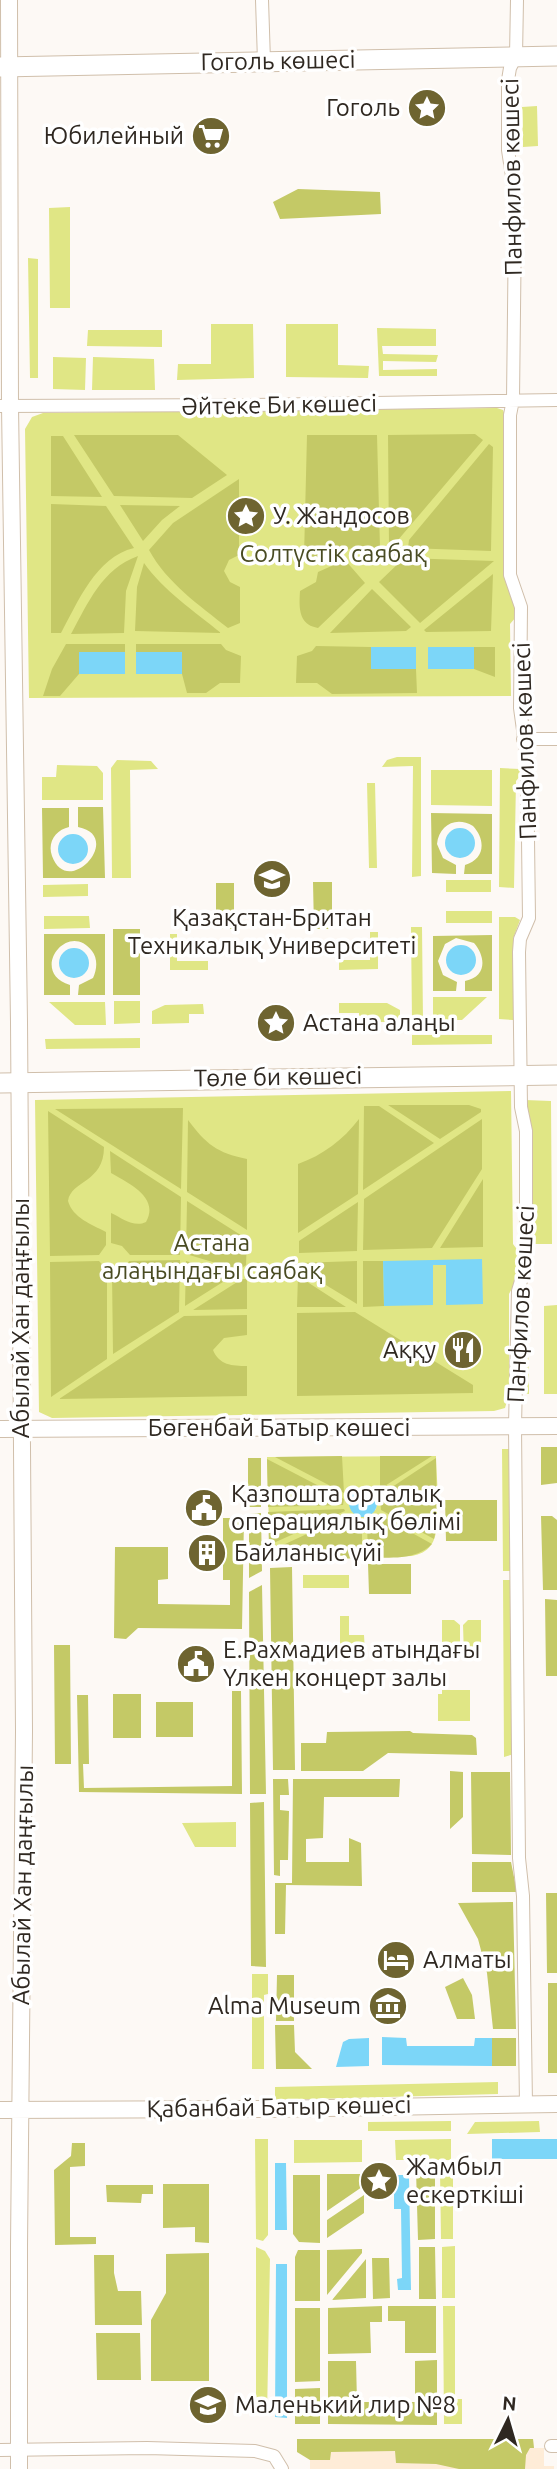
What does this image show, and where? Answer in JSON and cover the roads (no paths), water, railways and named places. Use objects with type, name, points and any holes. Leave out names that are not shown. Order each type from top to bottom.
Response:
[{"type":"main road","name":"Гоголь көшесі","points":[[4,66],[264,61],[516,50],[557,56]]},
{"type":"main road","name":"Төле би көшесі","points":[[9,1083],[557,1075]]},
{"type":"street","name":"Абылай Хан даңғылы","points":[[9,0],[4,66],[9,1083],[22,1429],[24,1769],[19,2469]]},
{"type":"street","points":[[262,0],[264,61]]},
{"type":"street","name":"Панфилов көшесі","points":[[517,0],[516,50],[508,80],[508,150],[514,189],[515,222],[513,400],[510,415],[510,575],[521,607],[520,708],[527,763],[529,918],[520,939],[519,952],[521,1109],[526,1131],[526,1264],[518,1291],[515,1426],[519,1858],[523,1896],[526,2105]]},
{"type":"street","name":"Әйтеке Би көшесі","points":[[5,406],[557,400]]},
{"type":"street","points":[[523,739],[557,739]]},
{"type":"street","name":"Бөгенбай Батыр көшесі","points":[[0,1429],[557,1426]]},
{"type":"street","name":"Қабанбай Батыр көшесі","points":[[0,2110],[557,2104]]},
{"type":"street","points":[[0,2450],[255,2451],[274,2456],[282,2469]]},
{"type":"water","points":[[371,647],[416,647],[416,669],[371,669]]},
{"type":"water","points":[[428,647],[474,647],[474,669],[428,669]]},
{"type":"water","points":[[79,652],[125,652],[125,674],[79,674]]},
{"type":"water","points":[[136,652],[182,652],[182,674],[136,674]]},
{"type":"water","points":[[460,828],[466,829],[474,837],[474,849],[466,857],[460,858],[454,857],[446,849],[445,843],[446,837],[454,829]]},
{"type":"water","points":[[73,834],[79,835],[87,843],[87,855],[79,863],[73,864],[67,863],[59,855],[58,849],[59,843],[67,835]]},
{"type":"water","points":[[461,945],[467,946],[475,954],[475,966],[467,974],[461,975],[455,974],[447,966],[446,960],[447,954],[455,946]]},
{"type":"water","points":[[74,948],[80,949],[88,957],[88,969],[80,977],[74,978],[68,977],[60,969],[59,963],[60,957],[68,949]]},
{"type":"water","points":[[482,1259],[483,1304],[446,1305],[446,1265],[433,1265],[433,1305],[384,1306],[383,1261]]},
{"type":"water","points":[[363,1489],[373,1493],[377,1503],[373,1513],[363,1517],[353,1513],[349,1503],[353,1493]]},
{"type":"water","points":[[382,2037],[406,2038],[407,2046],[474,2046],[475,2038],[492,2038],[492,2066],[382,2065]]},
{"type":"water","points":[[369,2038],[369,2066],[336,2067],[343,2042]]},
{"type":"water","points":[[492,2139],[557,2139],[557,2159],[492,2159]]},
{"type":"water","points":[[275,2163],[286,2163],[287,2230],[275,2230]]},
{"type":"water","points":[[397,2175],[409,2175],[411,2290],[398,2290],[397,2279],[402,2278],[401,2209],[394,2209]]},
{"type":"water","points":[[276,2264],[287,2264],[287,2418],[275,2417]]},
{"type":"place","name":"Гоголь","points":[[427,108]]},
{"type":"place","name":"Юбилейный","points":[[211,136]]},
{"type":"place","name":"У. Жандосов","points":[[246,516]]},
{"type":"place","name":"Қазақстан-Британ Техникалық Университеті","points":[[272,879]]},
{"type":"place","name":"Астана алаңы","points":[[276,1023]]},
{"type":"place","name":"Аққу","points":[[463,1350]]},
{"type":"place","name":"Қазпошта орталық операциялық бөлімі","points":[[204,1508]]},
{"type":"place","name":"Байланыс үйі","points":[[207,1553]]},
{"type":"place","name":"Е.Рахмадиев атындағы Үлкен концерт залы","points":[[196,1664]]},
{"type":"place","name":"Алматы","points":[[396,1960]]},
{"type":"place","name":"Alma Museum","points":[[388,2006]]},
{"type":"place","name":"Жамбыл ескерткіші","points":[[379,2181]]},
{"type":"place","name":"Маленький лир №8","points":[[208,2405]]},
{"type":"park label","name":"Солтүстік саябақ","points":[[333,554]]},
{"type":"park label","name":"Астана алаңындағы саябақ","points":[[212,1257]]}]
